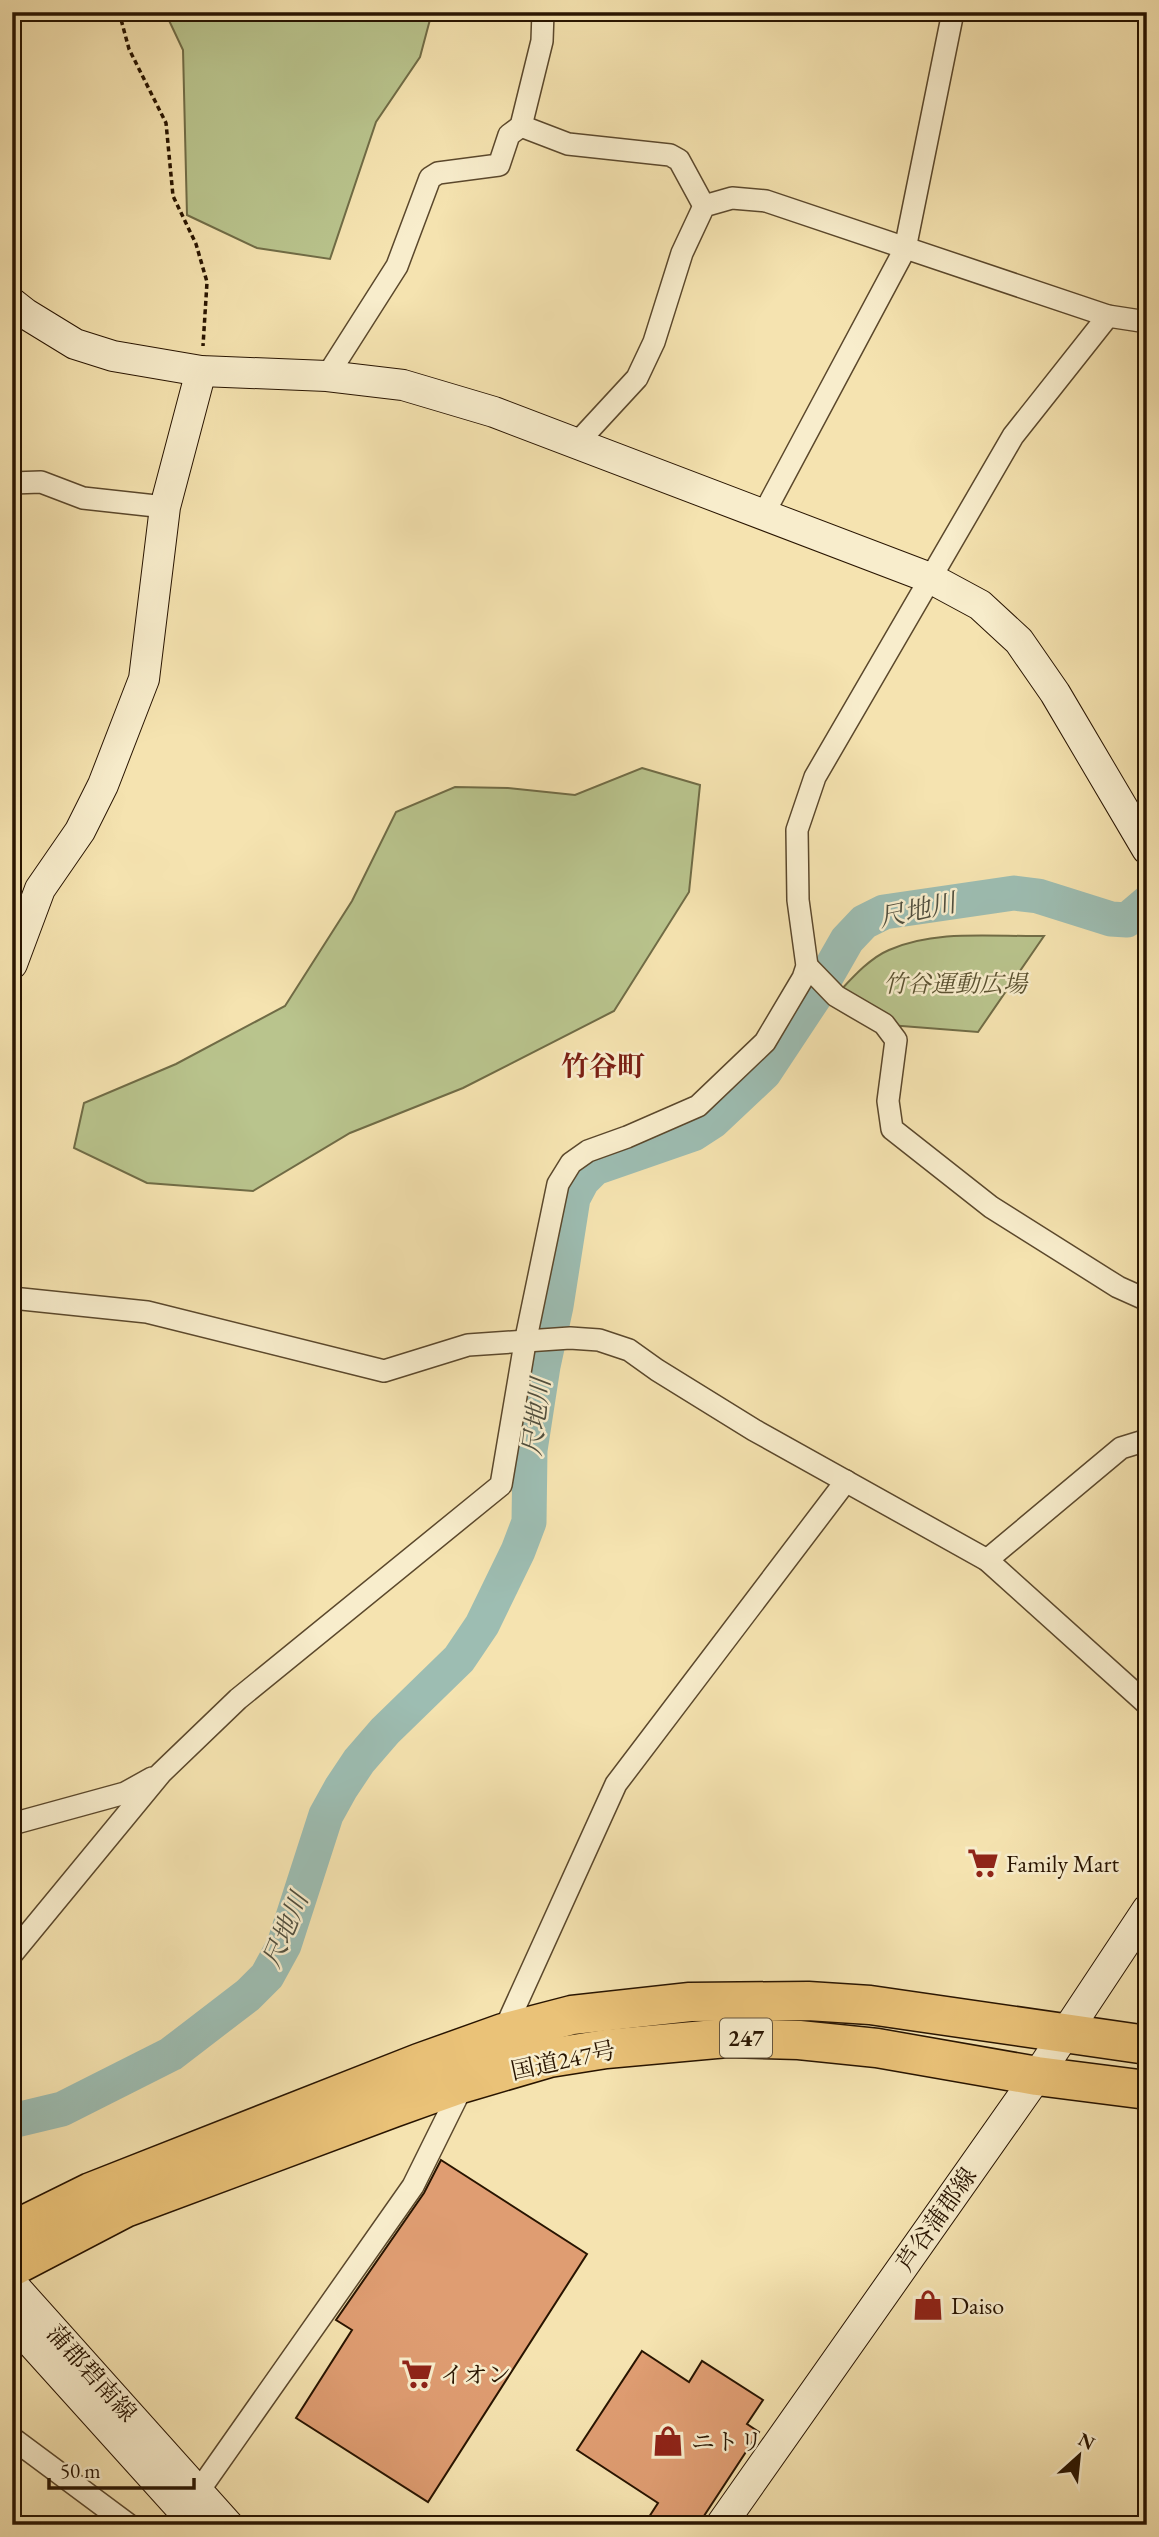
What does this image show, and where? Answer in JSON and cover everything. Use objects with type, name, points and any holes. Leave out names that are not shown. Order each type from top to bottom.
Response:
[{"type":"highway","name":"国道247号","points":[[12,2231],[91,2192],[419,2063],[503,2033],[572,2015],[690,2002],[808,2000],[870,2005],[1147,2045]]},
{"type":"highway","name":"247","points":[[767,2002],[814,2017],[997,2046],[1033,2059],[1037,2076]]},
{"type":"highway","points":[[1065,2032],[1067,2048],[1086,2060],[1147,2067]]},
{"type":"highway","name":"国道247号","points":[[12,2267],[125,2208],[457,2085],[548,2058],[606,2049],[727,2038],[799,2040],[877,2049],[1037,2076],[1147,2090]]},
{"type":"street","points":[[327,376],[397,266],[430,178],[438,173],[499,165],[509,135],[521,126],[542,41],[543,12]]},
{"type":"street","points":[[763,514],[905,249],[953,12]]},
{"type":"street","points":[[521,126],[568,144],[670,155],[679,160],[704,206]]},
{"type":"street","points":[[577,443],[637,378],[654,342],[682,253],[704,206],[732,198],[766,201],[1108,316],[1147,322]]},
{"type":"street","points":[[12,303],[75,344],[124,358],[201,371],[327,376],[404,385],[494,412],[930,578],[980,605],[1019,641],[1055,693],[1147,849]]},
{"type":"street","points":[[1108,316],[1013,436],[815,777],[797,830],[798,900],[809,968],[836,996],[884,1024],[896,1040],[888,1101],[892,1129],[991,1207],[1118,1287],[1147,1300]]},
{"type":"street","points":[[12,964],[40,889],[80,831],[103,785],[144,679],[164,507],[201,371]]},
{"type":"street","points":[[12,483],[41,482],[83,498],[164,507]]},
{"type":"street","points":[[12,1954],[162,1773],[238,1699],[501,1485],[558,1184],[571,1163],[588,1151],[698,1107],[765,1042],[809,968]]},
{"type":"street","points":[[12,1298],[147,1312],[384,1371],[468,1345],[558,1339],[599,1340],[629,1350],[754,1430],[987,1560],[1147,1704]]},
{"type":"street","points":[[987,1560],[1121,1448],[1147,1440]]},
{"type":"street","points":[[503,2033],[615,1784],[846,1480]]},
{"type":"street","points":[[12,1824],[125,1793],[162,1773]]},
{"type":"street","name":"芦谷蒲郡線","points":[[721,2525],[1037,2076],[1147,1910]]},
{"type":"street","points":[[187,2513],[413,2186],[456,2099],[457,2085]]},
{"type":"street","name":"蒲郡碧南線","points":[[12,2284],[187,2513]]},
{"type":"street","name":"蒲郡碧南線","points":[[12,2322],[187,2513],[228,2525]]},
{"type":"street","points":[[12,2438],[129,2525]]},
{"type":"path","points":[[119,12],[128,49],[166,123],[173,196],[196,244],[207,282],[201,371]]},
{"type":"green space","points":[[165,12],[432,12],[420,57],[376,122],[330,259],[257,248],[187,215],[183,50]]},
{"type":"green space","points":[[642,768],[700,785],[689,892],[614,1011],[463,1088],[350,1133],[253,1191],[147,1183],[74,1148],[84,1103],[176,1064],[285,1006],[352,901],[396,812],[455,787],[508,788],[575,795]]},
{"type":"green space","name":"竹谷運動広場","points":[[965,936],[1044,936],[978,1032],[889,1025],[839,992],[875,958],[907,943]]},
{"type":"building","name":"イオン","points":[[441,2160],[587,2254],[428,2502],[296,2418],[352,2330],[336,2320],[424,2193]]},
{"type":"building","name":"ニトリ","points":[[642,2351],[689,2382],[702,2361],[763,2400],[747,2424],[759,2432],[698,2525],[660,2525],[649,2517],[658,2503],[577,2450]]},
{"type":"waterway","name":"尺地川","points":[[12,2121],[62,2109],[171,2054],[248,1995],[267,1976],[284,1945],[326,1815],[341,1788],[359,1761],[385,1731],[459,1659],[482,1625],[529,1522],[530,1450],[543,1366],[556,1306],[573,1198],[582,1181],[595,1168],[693,1134],[713,1121],[764,1073],[815,996],[847,940],[864,922],[884,912],[1014,893],[1038,896],[1111,919],[1127,920],[1147,903]]},
{"type":"place","name":"Family Mart","points":[[983,1863]]},
{"type":"place","name":"Daiso","points":[[928,2305]]},
{"type":"place","name":"イオン","points":[[417,2374]]},
{"type":"place","name":"ニトリ","points":[[668,2441]]},
{"type":"district","name":"竹谷町","points":[[603,1066]]}]
